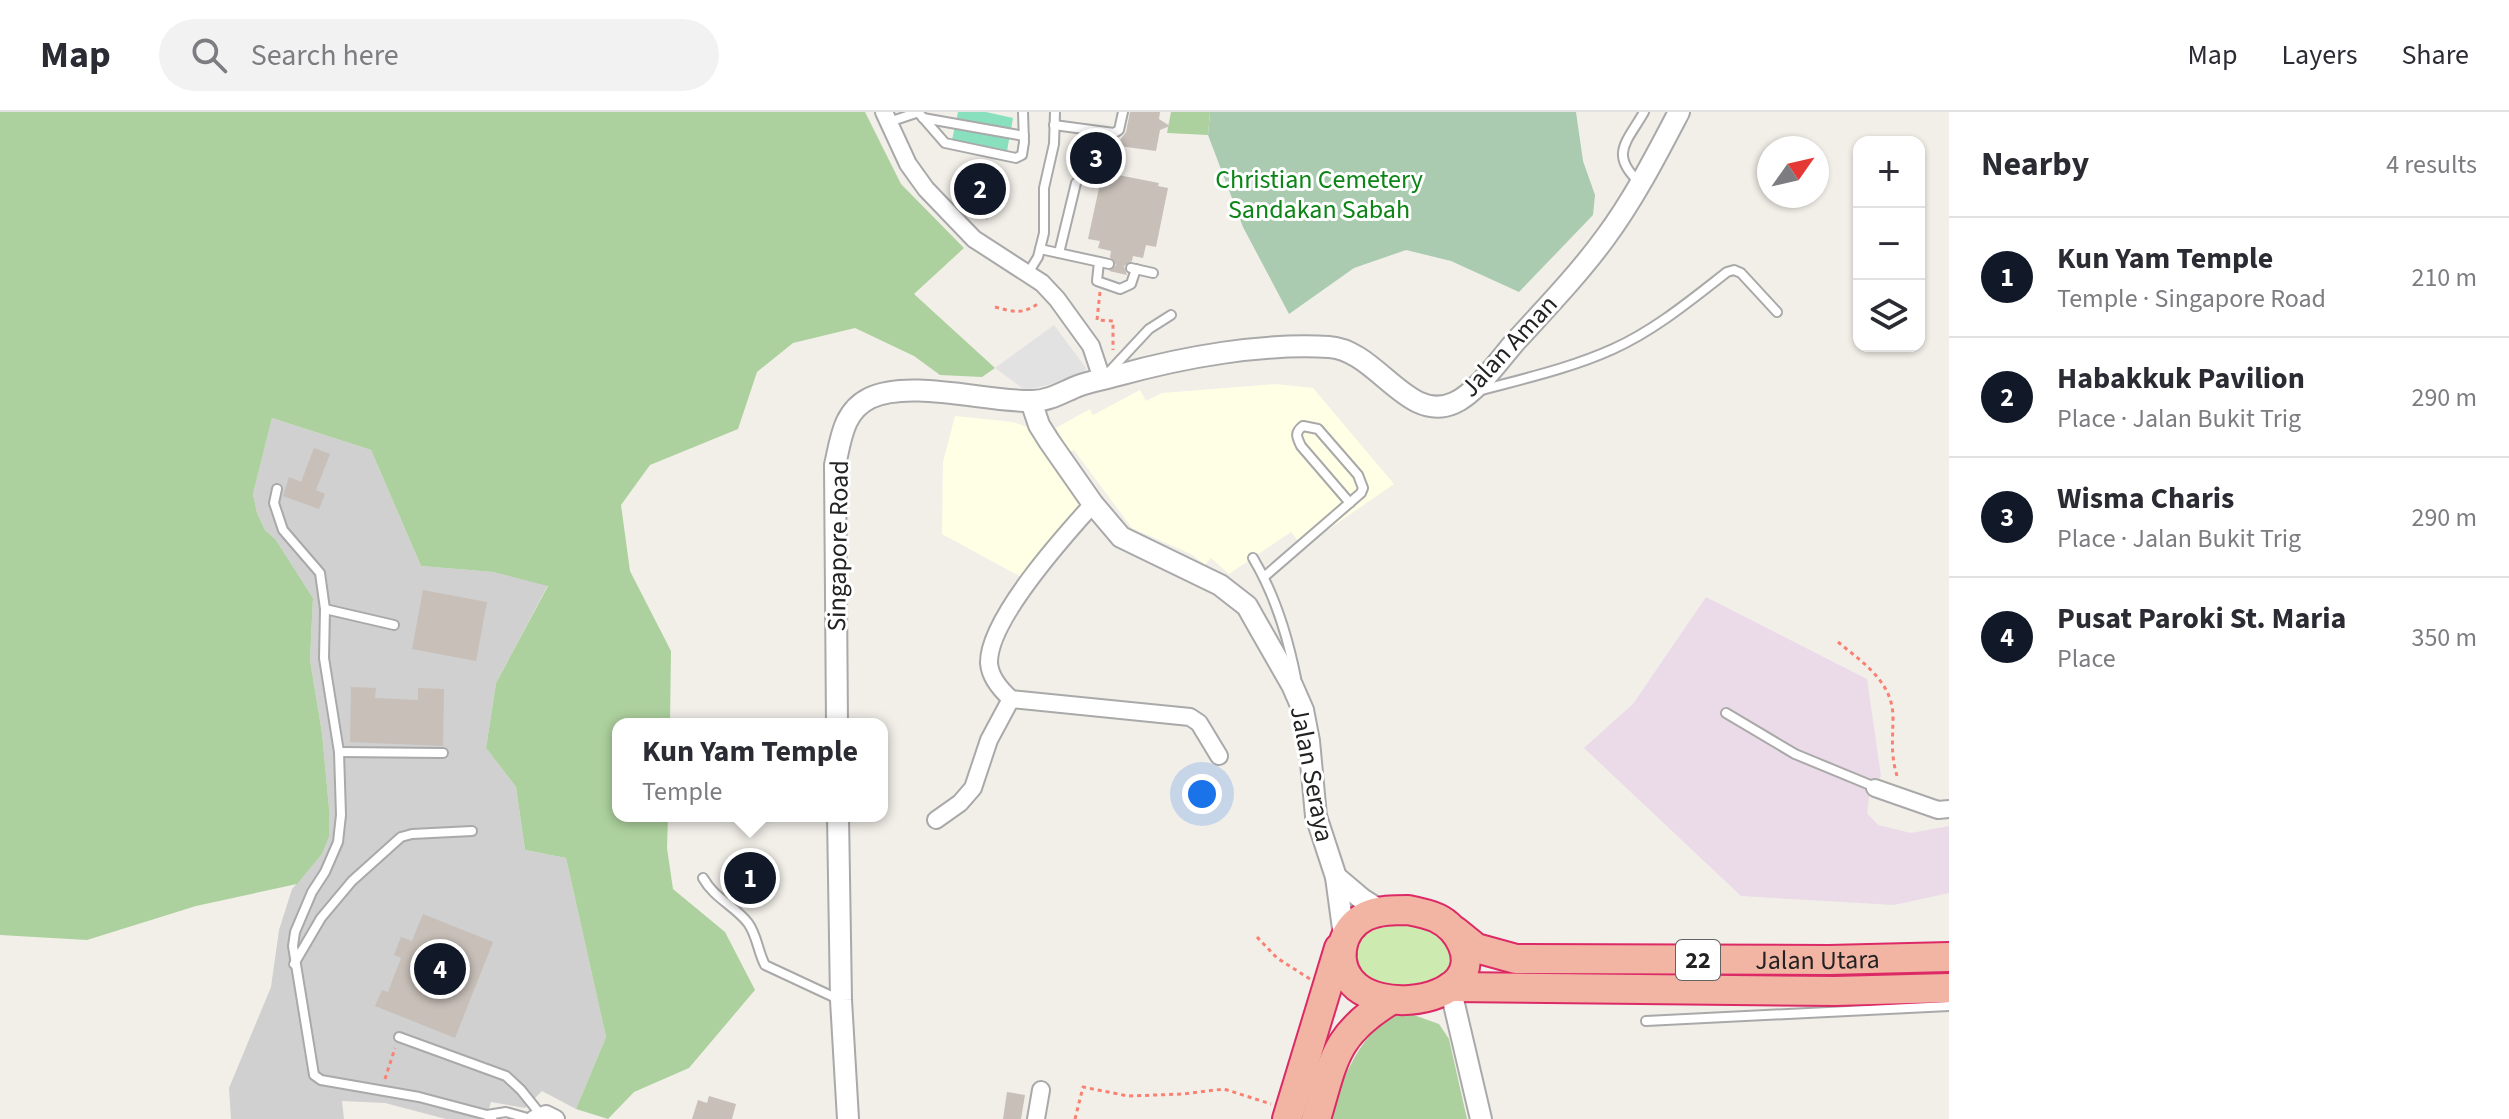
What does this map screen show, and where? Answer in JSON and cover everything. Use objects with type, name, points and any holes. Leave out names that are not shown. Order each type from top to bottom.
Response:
[{"type":"highway","name":"22","points":[[1381,911],[1408,910],[1425,914],[1439,919],[1455,931]]},
{"type":"highway","points":[[1297,1116],[1344,936],[1359,920],[1381,911]]},
{"type":"highway","points":[[1450,987],[1461,977],[1466,957],[1455,931]]},
{"type":"highway","name":"Jalan Utara","points":[[1455,931],[1476,948],[1516,959],[1829,960],[1949,957]]},
{"type":"highway","points":[[1344,936],[1341,962],[1347,975],[1366,993],[1391,1000]]},
{"type":"highway","name":"22","points":[[1297,1116],[1352,1029],[1391,1000],[1427,996],[1450,987]]},
{"type":"highway","name":"Jalan Utara","points":[[1450,987],[1835,991],[1949,988]]},
{"type":"street","name":"Jalan Aman","points":[[1031,401],[1050,398],[1144,368],[1250,349],[1333,347],[1354,352],[1412,400],[1424,406],[1442,407],[1457,402],[1492,369],[1606,236],[1679,112]]},
{"type":"street","points":[[886,117],[908,164],[961,228],[1052,293],[1091,346],[1102,379]]},
{"type":"street","name":"Singapore Road","points":[[837,718],[835,465],[843,426],[866,400],[898,391],[1031,401]]},
{"type":"street","name":"Jalan Seraya","points":[[1031,401],[1039,425],[1093,504],[1121,537],[1220,585],[1247,606],[1303,710],[1316,816],[1336,877],[1344,936]]},
{"type":"street","points":[[1093,504],[1063,537],[998,627],[990,649],[989,667],[999,687],[1011,699],[1108,710],[1181,714],[1199,723],[1219,756]]},
{"type":"street","points":[[936,820],[960,803],[973,788],[989,740],[1011,699]]},
{"type":"street","points":[[1875,788],[1906,801],[1938,810],[1949,809]]},
{"type":"street","points":[[838,822],[841,1000],[848,1119]]},
{"type":"street","name":"Jalan Seraya","points":[[1336,877],[1381,911]]},
{"type":"street","points":[[1450,987],[1481,1119]]},
{"type":"street","points":[[1036,1119],[1041,1090]]},
{"type":"lane","points":[[920,114],[951,146],[1016,158],[1022,155],[1023,112]]},
{"type":"lane","points":[[1028,273],[1044,233],[1044,188],[1054,144],[1055,112]]},
{"type":"lane","points":[[1054,125],[1114,133],[1119,130],[1123,112]]},
{"type":"lane","points":[[1639,183],[1621,160],[1623,149],[1644,112]]},
{"type":"lane","points":[[886,117],[920,114],[1024,136]]},
{"type":"lane","points":[[1059,253],[1076,183]]},
{"type":"lane","points":[[1040,249],[1109,264]]},
{"type":"lane","points":[[1099,262],[1096,276],[1101,284],[1124,289],[1131,284],[1133,269],[1153,273]]},
{"type":"lane","points":[[1466,395],[1569,366],[1615,348],[1672,314],[1727,272],[1734,270],[1741,273],[1777,312]]},
{"type":"lane","points":[[1102,379],[1144,334],[1171,315]]},
{"type":"lane","points":[[1264,577],[1350,503],[1361,493],[1363,482],[1318,429],[1303,426],[1296,437],[1301,446],[1350,503]]},
{"type":"lane","points":[[277,489],[274,503],[283,530],[320,573],[325,609],[324,658],[339,752],[341,815],[338,842],[295,932],[294,965],[316,1078],[419,1097],[490,1117],[506,1112],[541,1118]]},
{"type":"lane","points":[[1253,558],[1264,577],[1292,658],[1303,710]]},
{"type":"lane","points":[[325,609],[394,625]]},
{"type":"lane","points":[[1726,713],[1795,754],[1875,788]]},
{"type":"lane","points":[[339,752],[443,753]]},
{"type":"lane","points":[[294,965],[352,881],[401,837],[472,831]]},
{"type":"lane","points":[[703,878],[711,892],[746,919],[765,965],[841,1000]]},
{"type":"lane","points":[[1646,1021],[1949,1006]]},
{"type":"lane","points":[[399,1037],[506,1076],[521,1090],[541,1118]]},
{"type":"path","points":[[1101,284],[1097,320],[1113,321],[1112,340]]},
{"type":"path","points":[[995,307],[1026,312],[1052,293]]},
{"type":"path","points":[[1838,642],[1878,676],[1888,694],[1893,712],[1891,759],[1906,801]]},
{"type":"path","points":[[1257,937],[1277,958],[1319,984]]},
{"type":"path","points":[[386,1076],[399,1037]]},
{"type":"path","points":[[1075,1119],[1083,1087],[1128,1096],[1224,1089],[1297,1116]]},
{"type":"shaded area","points":[[1054,325],[1086,368],[1083,377],[1025,390],[995,368]]},
{"type":"shaded area","points":[[1275,384],[1313,388],[1394,484],[1303,547],[1291,532],[1229,574],[1211,558],[1205,565],[1193,555],[1132,528],[1074,450],[1069,452],[1056,428],[1090,409],[1093,415],[1140,390],[1146,401],[1162,393]]},
{"type":"shaded area","points":[[955,416],[1013,422],[1032,429],[1080,494],[1080,504],[1025,579],[942,534],[943,462]]},
{"type":"shaded area","points":[[272,418],[371,450],[421,566],[493,572],[548,585],[496,683],[486,748],[516,787],[525,850],[566,858],[606,1037],[576,1109],[542,1091],[525,1108],[491,1102],[486,1119],[446,1119],[385,1103],[342,1101],[344,1119],[231,1119],[229,1088],[271,987],[279,930],[292,889],[322,854],[329,808],[322,733],[310,660],[313,598],[276,540],[265,530],[253,494]]},
{"type":"shaded area","points":[[1706,597],[1867,679],[1881,776],[1869,798],[1867,813],[1878,825],[1911,833],[1949,826],[1949,893],[1894,905],[1741,896],[1584,748],[1633,704]]},
{"type":"green space","points":[[0,112],[865,112],[901,184],[964,248],[914,294],[995,368],[982,377],[940,375],[914,356],[855,328],[793,343],[757,372],[738,429],[650,465],[621,505],[630,571],[671,651],[670,718],[612,718],[612,822],[668,822],[667,848],[673,889],[725,932],[755,990],[689,1068],[634,1092],[608,1119],[576,1109],[606,1037],[566,858],[525,850],[516,787],[486,748],[496,683],[548,586],[493,572],[421,566],[371,450],[272,418],[253,494],[265,530],[276,540],[313,598],[310,660],[322,733],[329,808],[329,836],[322,854],[297,884],[196,906],[87,940],[0,935]]},
{"type":"green space","points":[[958,112],[986,112],[1013,118],[1007,151],[952,140]]},
{"type":"green space","points":[[1171,112],[1210,112],[1208,135],[1167,133]]},
{"type":"green space","name":"Christian Cemetery Sandakan Sabah","points":[[1210,112],[1576,112],[1583,161],[1595,195],[1593,215],[1519,292],[1451,261],[1406,250],[1354,268],[1289,314],[1243,227],[1208,135]]},
{"type":"green space","points":[[1423,921],[1453,940],[1451,967],[1443,974],[1423,984],[1388,986],[1367,978],[1353,965],[1355,937],[1373,924]]},
{"type":"green space","points":[[1408,1013],[1439,1024],[1449,1039],[1467,1119],[1329,1119],[1345,1077],[1369,1036],[1390,1018]]},
{"type":"building","points":[[1130,112],[1160,112],[1159,119],[1170,126],[1160,130],[1156,151],[1119,146],[1113,174],[1159,183],[1158,186],[1168,188],[1156,247],[1146,245],[1143,258],[1133,256],[1132,261],[1124,266],[1127,275],[1109,271],[1116,265],[1110,257],[1111,251],[1098,248],[1100,241],[1088,239],[1102,174],[1074,168],[1080,140],[1094,143],[1095,138],[1118,143],[1126,132]]},
{"type":"building","points":[[984,165],[995,169],[1000,184],[987,220],[964,202],[960,182],[966,173]]},
{"type":"building","points":[[314,448],[330,454],[316,490],[325,494],[319,509],[283,496],[289,477],[301,482]]},
{"type":"building","points":[[423,590],[487,602],[476,661],[412,649]]},
{"type":"building","points":[[351,687],[376,688],[375,698],[418,700],[418,688],[444,689],[443,746],[350,742]]},
{"type":"building","points":[[423,914],[493,942],[455,1038],[375,1006],[382,990],[388,992],[401,958],[394,955],[401,937],[412,941]]},
{"type":"building","points":[[1007,1092],[1025,1095],[1021,1119],[1003,1119]]},
{"type":"building","points":[[709,1096],[736,1104],[732,1119],[692,1119],[698,1100],[707,1103]]},
{"type":"place","name":"Wisma Charis","points":[[1096,158]]},
{"type":"place","name":"Habakkuk Pavilion","points":[[980,189]]},
{"type":"place","name":"Kun Yam Temple","points":[[750,878]]},
{"type":"place","name":"Pusat Paroki St. Maria","points":[[440,969]]}]
